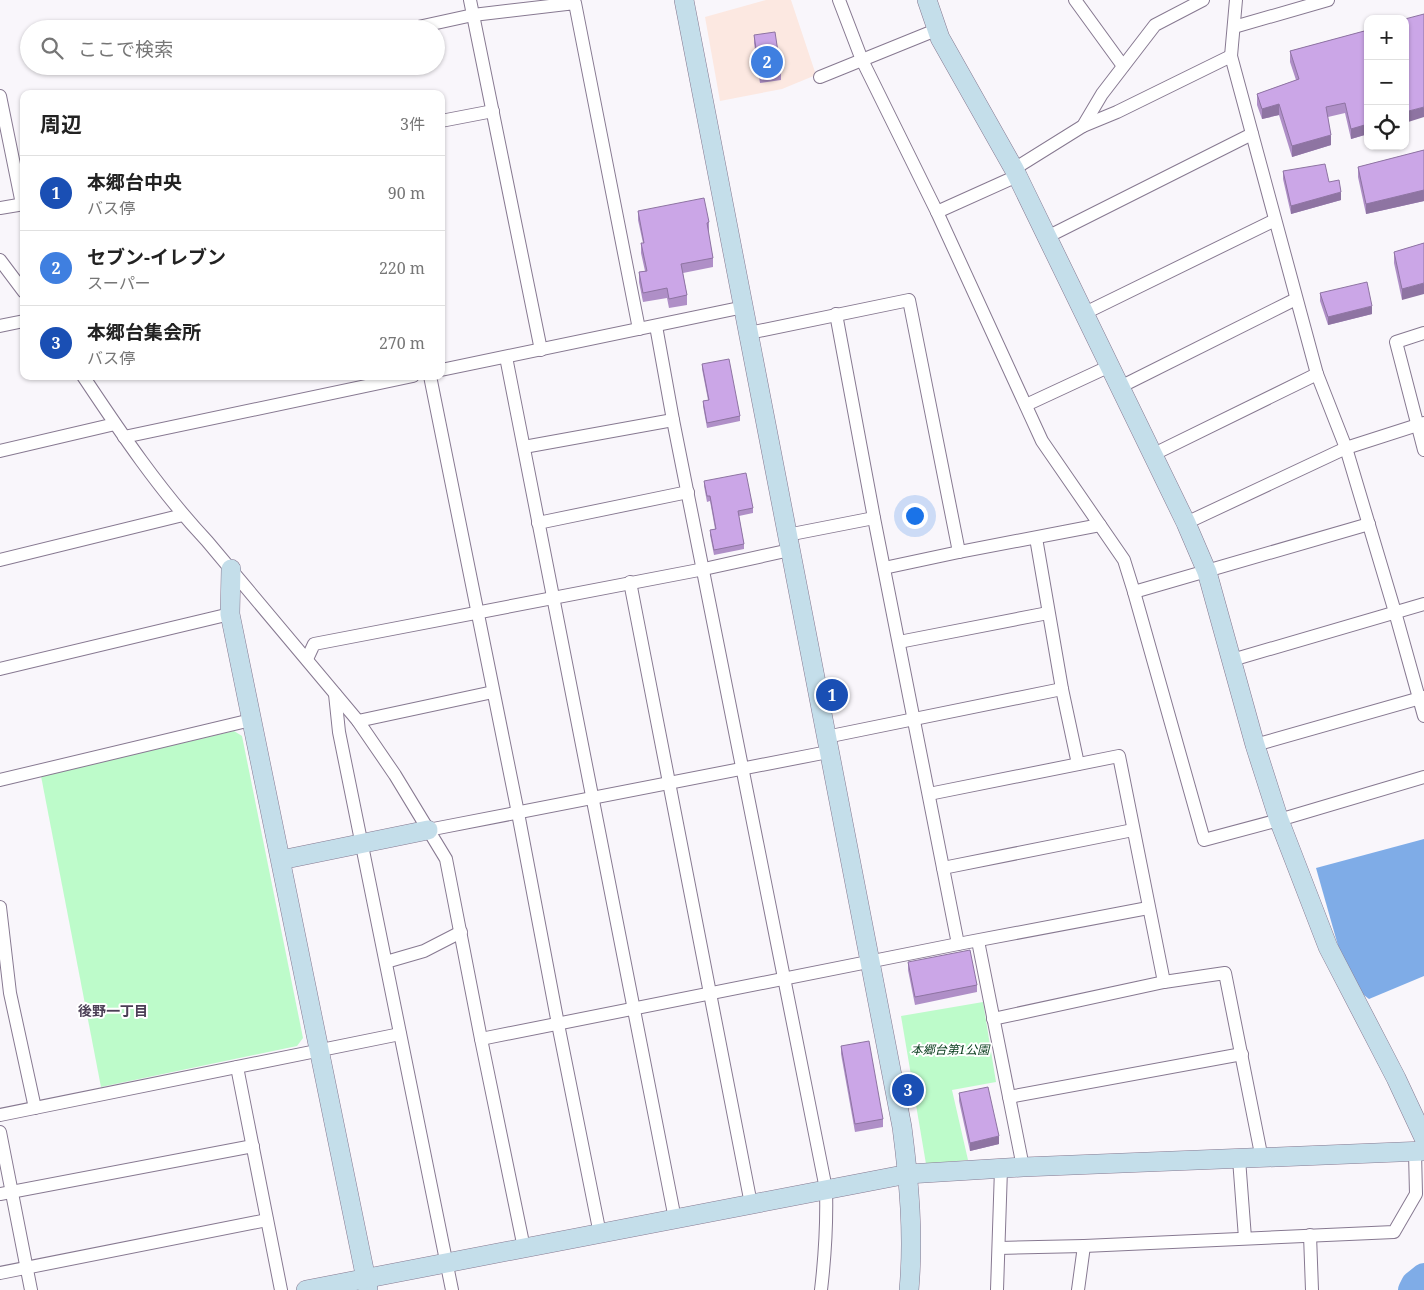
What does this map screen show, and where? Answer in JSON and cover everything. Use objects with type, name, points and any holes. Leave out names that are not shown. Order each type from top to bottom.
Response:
[{"type":"street","points":[[470,0],[541,350]]},
{"type":"street","points":[[684,0],[902,1127],[908,1174],[911,1229],[909,1290]]},
{"type":"street","points":[[839,0],[862,60],[938,212],[1042,441],[1124,560],[1204,840],[1424,777]]},
{"type":"street","points":[[927,0],[936,30],[1015,173],[1186,523],[1207,572],[1255,745],[1279,820],[1328,947],[1396,1078],[1421,1147],[1416,1194],[1394,1232],[999,1248]]},
{"type":"street","points":[[1075,0],[1123,66]]},
{"type":"street","points":[[1083,126],[1102,94],[1155,25],[1203,0]]},
{"type":"street","points":[[1236,0],[1231,56],[1317,374],[1346,448],[1421,698],[1424,716]]},
{"type":"street","points":[[1234,27],[1328,0]]},
{"type":"street","points":[[445,22],[473,16],[576,3],[639,329]]},
{"type":"street","points":[[820,77],[936,30]]},
{"type":"street","points":[[938,212],[1015,173],[1083,126],[1117,112],[1231,56]]},
{"type":"street","points":[[0,96],[20,190]]},
{"type":"street","points":[[445,120],[493,111]]},
{"type":"street","points":[[1047,237],[1252,134]]},
{"type":"street","points":[[0,208],[20,205]]},
{"type":"street","points":[[1084,313],[1275,220]]},
{"type":"street","points":[[0,260],[20,287]]},
{"type":"street","points":[[1120,388],[1296,299]]},
{"type":"street","points":[[749,333],[909,300],[959,552]]},
{"type":"street","points":[[445,369],[744,307]]},
{"type":"street","points":[[836,314],[958,944]]},
{"type":"street","points":[[0,326],[20,322]]},
{"type":"street","points":[[656,326],[826,1189],[825,1259],[821,1290]]},
{"type":"street","points":[[1424,333],[1396,342],[1420,424],[1424,450]]},
{"type":"street","points":[[506,357],[674,1219]]},
{"type":"street","points":[[1026,405],[1110,366]]},
{"type":"street","points":[[1152,455],[1317,374]]},
{"type":"street","points":[[86,380],[124,437],[183,516],[207,541],[358,721],[395,775],[446,860],[524,1248]]},
{"type":"street","points":[[124,437],[394,380]]},
{"type":"street","points":[[431,380],[600,1234]]},
{"type":"street","points":[[524,447],[673,420]]},
{"type":"street","points":[[0,451],[115,424]]},
{"type":"street","points":[[1186,523],[1346,448],[1420,424]]},
{"type":"street","points":[[538,523],[688,492]]},
{"type":"street","points":[[0,560],[183,516]]},
{"type":"street","points":[[307,659],[314,644],[704,569],[874,518]]},
{"type":"street","points":[[1134,592],[1369,524]]},
{"type":"street","points":[[884,568],[1100,525]]},
{"type":"street","points":[[1036,538],[1062,689],[1078,764]]},
{"type":"street","points":[[230,569],[230,614],[367,1284]]},
{"type":"street","points":[[630,582],[751,1204]]},
{"type":"street","points":[[1232,660],[1424,604]]},
{"type":"street","points":[[899,642],[1048,613]]},
{"type":"street","points":[[0,669],[230,614]]},
{"type":"street","points":[[281,860],[743,769],[913,719],[1062,689]]},
{"type":"street","points":[[358,721],[493,692]]},
{"type":"street","points":[[335,694],[339,732],[452,1290]]},
{"type":"street","points":[[1255,745],[1421,698]]},
{"type":"street","points":[[0,780],[251,720]]},
{"type":"street","points":[[929,794],[1119,756],[1164,982]]},
{"type":"street","points":[[944,868],[1134,830]]},
{"type":"street","points":[[0,907],[3,951],[10,993],[35,1108]]},
{"type":"street","points":[[481,1040],[958,944],[1148,908]]},
{"type":"street","points":[[386,962],[424,951],[461,932]]},
{"type":"street","points":[[978,941],[1023,1167]]},
{"type":"street","points":[[993,1019],[1164,982],[1225,973],[1262,1159]]},
{"type":"street","points":[[0,1116],[400,1034]]},
{"type":"street","points":[[1008,1097],[1242,1054]]},
{"type":"street","points":[[238,1067],[281,1290]]},
{"type":"street","points":[[0,1132],[6,1193],[32,1290]]},
{"type":"street","points":[[6,1193],[253,1146]]},
{"type":"street","points":[[306,1290],[367,1284],[447,1264],[524,1248],[908,1174],[1023,1167],[1262,1159],[1421,1147]]},
{"type":"street","points":[[1239,1159],[1245,1238]]},
{"type":"street","points":[[997,1290],[1001,1169]]},
{"type":"street","points":[[0,1273],[267,1220]]},
{"type":"street","points":[[1310,1235],[1312,1290]]},
{"type":"street","points":[[1078,1290],[1084,1246]]},
{"type":"shaded area","points":[[766,0],[791,0],[816,75],[782,89],[720,101],[705,17]]},
{"type":"green space","points":[[234,731],[242,736],[303,1038],[297,1046],[101,1087],[41,776]]},
{"type":"green space","name":"本郷台第1公園","points":[[983,1002],[996,1082],[952,1090],[968,1160],[926,1164],[901,1016]]},
{"type":"water","points":[[1424,839],[1424,976],[1369,999],[1360,992],[1339,949],[1316,868]]},
{"type":"building","points":[[1424,14],[1424,107],[1409,111],[1409,60],[1409,18]]},
{"type":"building","points":[[1364,31],[1364,125],[1351,129],[1345,103],[1326,107],[1331,135],[1292,146],[1279,104],[1262,109],[1257,94],[1299,79],[1290,51]]},
{"type":"building","points":[[775,32],[781,72],[760,75],[754,35]]},
{"type":"building","points":[[1424,150],[1424,190],[1366,204],[1358,167]]},
{"type":"building","points":[[1325,164],[1329,182],[1339,180],[1341,192],[1291,206],[1283,171]]},
{"type":"building","points":[[704,198],[713,258],[681,264],[687,295],[669,299],[667,288],[643,293],[639,272],[647,271],[641,243],[644,243],[638,211]]},
{"type":"building","points":[[1424,243],[1424,283],[1402,289],[1394,252]]},
{"type":"building","points":[[1367,282],[1372,306],[1328,317],[1320,293]]},
{"type":"building","points":[[729,359],[740,416],[707,423],[703,401],[709,400],[702,364]]},
{"type":"building","points":[[746,473],[753,508],[738,511],[744,544],[714,550],[710,530],[716,529],[710,496],[707,496],[704,481]]},
{"type":"building","points":[[970,950],[977,985],[915,997],[908,962]]},
{"type":"building","points":[[869,1041],[883,1119],[855,1124],[841,1046]]},
{"type":"building","points":[[988,1087],[999,1136],[970,1143],[959,1093]]},
{"type":"waterway","points":[[1411,1290],[1414,1284],[1424,1276]]},
{"type":"place","name":"セブン-イレブン","points":[[767,62]]},
{"type":"place","name":"本郷台中央","points":[[832,695]]},
{"type":"place","name":"本郷台集会所","points":[[908,1090]]},
{"type":"district","name":"後野一丁目","points":[[113,1010]]}]
